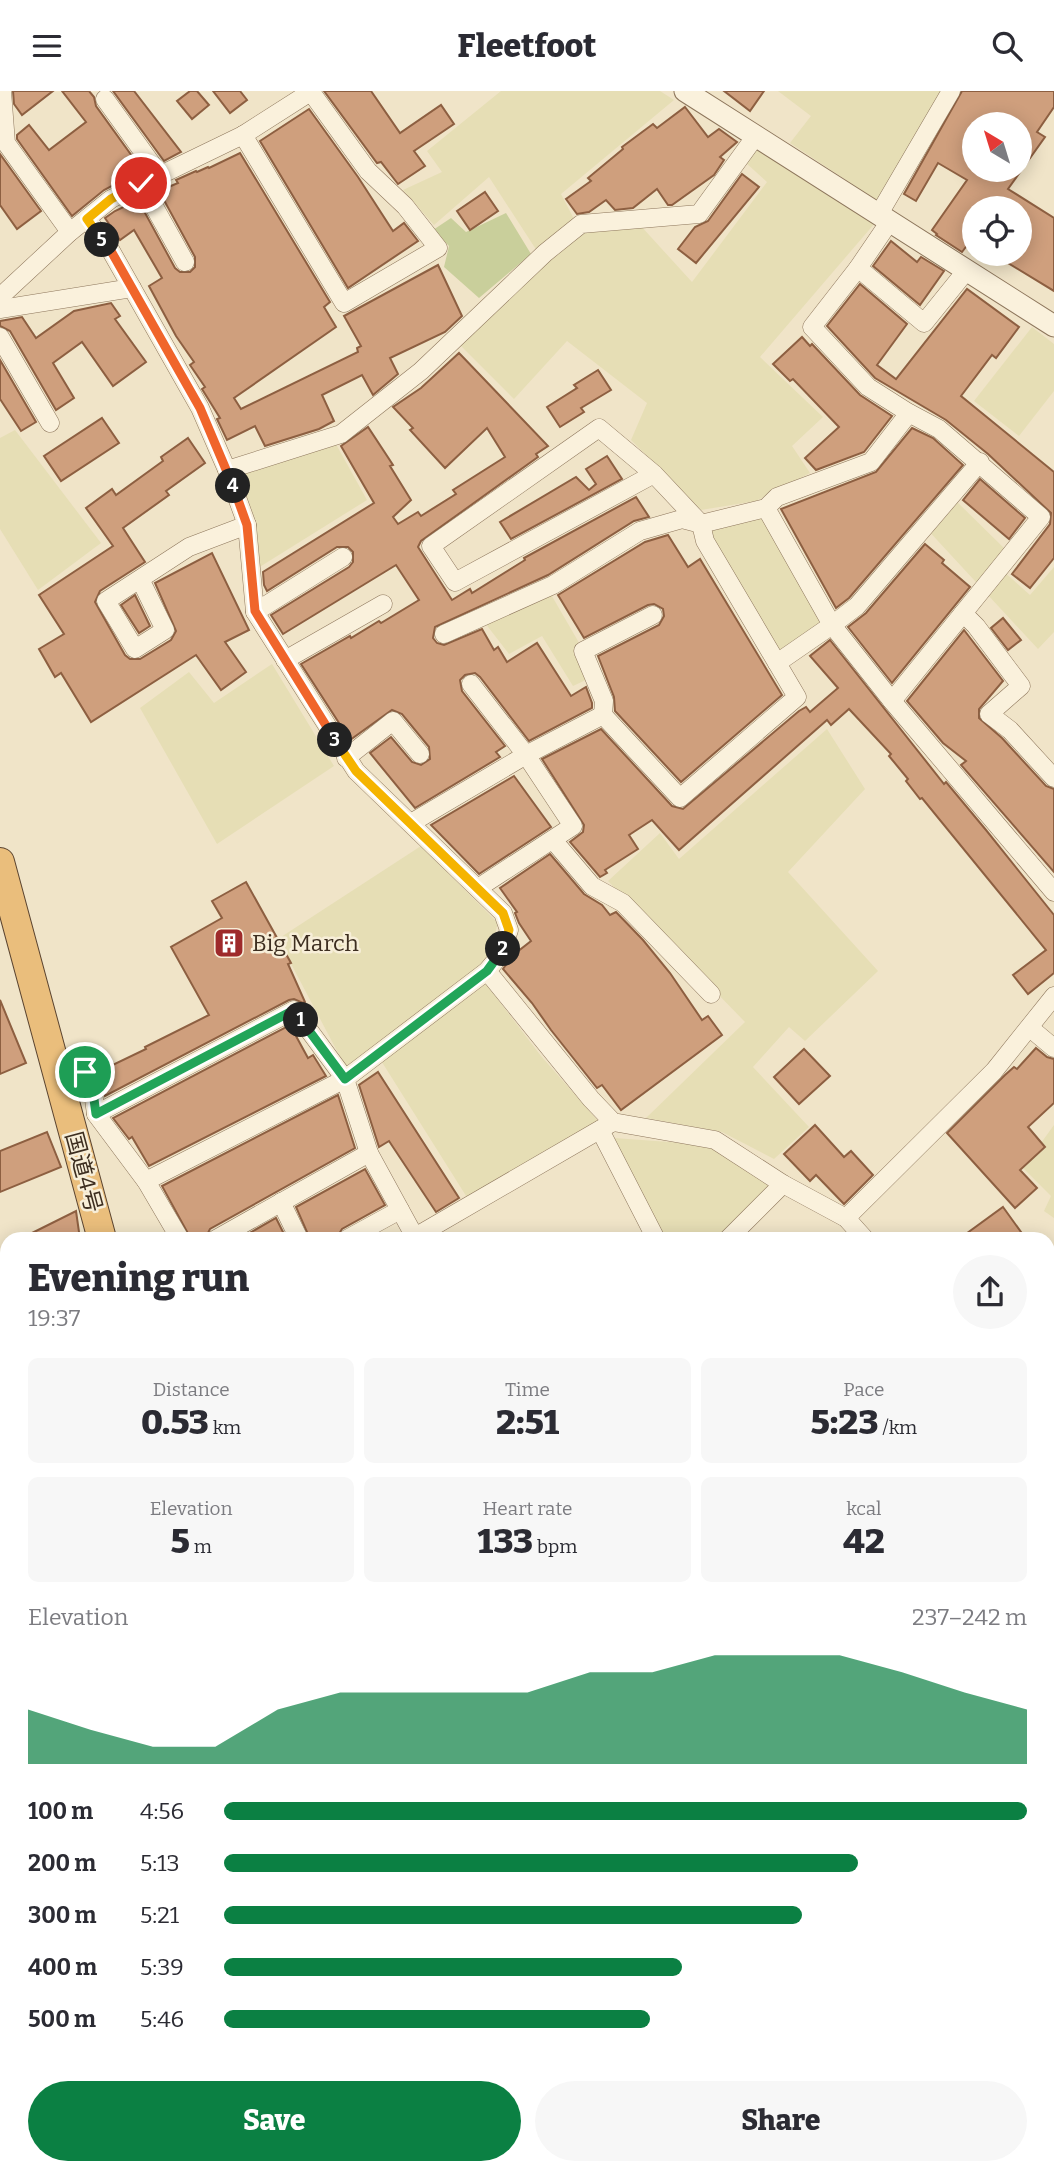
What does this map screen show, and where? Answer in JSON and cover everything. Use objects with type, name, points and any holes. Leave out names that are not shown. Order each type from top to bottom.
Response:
[{"type":"highway","name":"国道4号","points":[[0,862],[100,1232]]},
{"type":"street","points":[[2,91],[6,143],[70,232]]},
{"type":"street","points":[[685,91],[1054,326]]},
{"type":"street","points":[[892,701],[1041,517],[939,429],[868,387],[812,327],[858,268],[951,91]]},
{"type":"street","points":[[0,297],[70,232],[111,199],[243,135],[290,96],[312,92],[368,171],[405,206],[438,248],[344,303],[243,135]]},
{"type":"street","points":[[105,99],[159,174]]},
{"type":"street","points":[[228,470],[341,434],[421,371],[537,261],[581,224],[699,214],[755,137]]},
{"type":"street","points":[[141,183],[185,262]]},
{"type":"street","points":[[87,219],[111,251],[200,408],[228,470],[247,525],[255,611],[356,771],[503,913],[509,930],[501,954],[487,971],[345,1079],[146,1181]]},
{"type":"street","points":[[858,268],[924,323],[966,271]]},
{"type":"street","points":[[0,309],[132,288]]},
{"type":"street","points":[[0,337],[50,423]]},
{"type":"street","points":[[444,634],[552,585],[640,531],[682,519],[701,524],[766,508],[778,497],[871,462],[908,413]]},
{"type":"street","points":[[653,615],[583,651],[604,701],[603,715],[680,798],[797,697],[705,541],[701,524],[654,474],[599,428],[431,546],[455,582],[654,474]]},
{"type":"street","points":[[777,663],[858,606],[980,462]]},
{"type":"street","points":[[766,508],[832,625],[892,701],[1054,892]]},
{"type":"street","points":[[140,579],[189,547],[247,525]]},
{"type":"street","points":[[255,611],[343,557]]},
{"type":"street","points":[[285,660],[383,604]]},
{"type":"street","points":[[963,613],[1021,686],[989,714],[1010,730],[1054,778]]},
{"type":"street","points":[[471,684],[526,755],[573,826],[478,888]]},
{"type":"street","points":[[411,823],[526,755],[603,715]]},
{"type":"street","points":[[346,758],[393,721],[420,754]]},
{"type":"street","points":[[553,840],[592,886],[623,903],[711,994]]},
{"type":"street","points":[[487,971],[591,1099],[606,1126],[653,1232]]},
{"type":"street","points":[[846,1218],[994,1071],[1054,996]]},
{"type":"street","points":[[96,1114],[294,1010],[345,1079],[369,1153],[413,1232]]},
{"type":"street","points":[[1030,1028],[1054,1048]]},
{"type":"street","points":[[59,1081],[85,1072],[91,1077],[96,1114],[146,1181],[176,1232]]},
{"type":"street","points":[[426,1232],[606,1126],[715,1140],[783,1184],[846,1218],[859,1232]]},
{"type":"street","points":[[228,1232],[369,1153]]},
{"type":"street","points":[[735,1232],[783,1184]]},
{"type":"street","points":[[281,1202],[296,1232]]},
{"type":"street","points":[[360,1232],[400,1210]]},
{"type":"shaded area","points":[[501,91],[660,91],[674,100],[561,194],[574,219],[537,251],[489,177],[434,225],[403,190],[442,172],[427,151]]},
{"type":"shaded area","points":[[778,91],[942,91],[878,201],[790,143],[811,116]]},
{"type":"shaded area","points":[[757,149],[875,223],[760,357],[823,417],[792,446],[810,473],[756,501],[701,510],[631,440],[647,403],[567,341],[514,399],[455,340],[580,233],[640,225],[692,282],[767,182],[745,162]]},
{"type":"shaded area","points":[[1032,327],[1054,344],[1054,391],[1019,436],[974,401]]},
{"type":"shaded area","points":[[15,430],[101,543],[38,590],[0,529],[0,438]]},
{"type":"shaded area","points":[[332,437],[367,500],[250,573],[227,470]]},
{"type":"shaded area","points":[[951,496],[1005,549],[994,563],[1030,595],[1054,567],[1054,632],[1038,649],[925,527]]},
{"type":"shaded area","points":[[763,515],[827,624],[779,655],[707,528]]},
{"type":"shaded area","points":[[549,591],[578,641],[588,679],[573,686],[542,636],[509,654],[485,623]]},
{"type":"shaded area","points":[[272,664],[334,766],[217,844],[140,708],[189,672],[214,703]]},
{"type":"shaded area","points":[[827,729],[865,789],[788,872],[878,971],[805,1041],[789,1027],[753,1067],[809,1127],[774,1159],[722,1132],[646,1118],[745,1022],[608,881],[660,833],[679,859]]},
{"type":"shaded area","points":[[421,846],[498,923],[490,952],[483,967],[347,1070],[278,939]]},
{"type":"shaded area","points":[[486,984],[541,1056],[599,1122],[468,1199],[380,1059]]},
{"type":"shaded area","points":[[1054,1125],[1054,1218],[1044,1211],[1051,1196],[1023,1168]]},
{"type":"shaded area","points":[[614,1138],[711,1145],[772,1184],[726,1232],[659,1232]]},
{"type":"green space","points":[[506,213],[531,254],[479,298],[444,267],[449,246],[433,230],[451,218],[466,232]]},
{"type":"building","points":[[13,91],[53,91],[22,115],[14,104]]},
{"type":"building","points":[[62,91],[89,91],[96,106],[142,170],[104,190],[72,216],[17,139],[17,135],[29,125],[49,150],[86,122]]},
{"type":"building","points":[[113,91],[134,91],[181,152],[164,161]]},
{"type":"building","points":[[190,91],[197,91],[209,105],[192,119],[177,101]]},
{"type":"building","points":[[213,91],[240,91],[247,100],[230,113]]},
{"type":"building","points":[[324,91],[371,91],[400,133],[441,105],[454,124],[414,151],[425,166],[398,184],[381,162],[377,163]]},
{"type":"building","points":[[724,91],[764,91],[750,111]]},
{"type":"building","points":[[962,91],[1054,91],[1054,107],[1037,132],[1045,137],[1032,155],[1032,112],[962,112],[962,177],[938,163],[916,201],[904,194]]},
{"type":"building","points":[[685,107],[708,137],[719,129],[737,142],[720,157],[724,160],[714,175],[672,205],[668,205],[657,189],[633,208],[615,210],[606,200],[589,212],[577,214],[566,199],[591,181],[588,178],[623,149],[622,147],[653,124],[657,128]]},
{"type":"building","points":[[309,109],[393,231],[404,223],[418,241],[348,288],[260,141]]},
{"type":"building","points":[[240,153],[330,302],[324,307],[336,327],[234,398],[241,409],[358,352],[357,348],[361,346],[344,316],[438,265],[462,316],[445,332],[390,358],[398,374],[373,395],[362,375],[322,395],[334,421],[319,429],[265,446],[255,426],[227,440],[217,419],[220,418],[202,389],[205,387],[190,365],[194,362],[176,336],[149,286],[162,278],[134,230],[120,240],[105,218],[138,200],[175,268],[180,272],[190,272],[195,267],[195,257],[159,191],[178,183],[176,180]]},
{"type":"building","points":[[0,154],[41,211],[17,229],[0,205]]},
{"type":"building","points":[[742,174],[759,187],[696,263],[678,249],[695,227],[708,221]]},
{"type":"building","points":[[966,182],[1013,182],[1008,189],[1019,196],[962,196],[962,252],[932,230]]},
{"type":"building","points":[[485,192],[498,211],[470,230],[457,211]]},
{"type":"building","points":[[1032,204],[1054,218],[1054,291],[1013,266],[1032,266]]},
{"type":"building","points":[[891,241],[917,262],[921,257],[944,271],[920,305],[873,266]]},
{"type":"building","points":[[860,284],[907,324],[877,365],[896,379],[967,289],[1019,327],[996,358],[992,355],[961,396],[1054,472],[1054,558],[1030,588],[1012,574],[1050,524],[1051,513],[988,454],[946,420],[875,378],[827,326]]},
{"type":"building","points":[[111,303],[120,316],[115,319],[146,362],[113,386],[82,342],[53,363],[74,398],[56,410],[10,331],[0,326],[0,321],[22,317],[36,338],[74,311]]},
{"type":"building","points":[[802,337],[810,346],[812,344],[860,395],[892,416],[864,452],[816,470],[805,458],[839,427],[793,379],[790,381],[773,364]]},
{"type":"building","points":[[459,353],[548,446],[536,454],[538,457],[421,541],[418,547],[452,600],[470,589],[472,593],[525,560],[524,558],[636,497],[649,517],[634,521],[548,575],[435,627],[433,638],[444,645],[482,629],[494,650],[498,647],[507,662],[537,643],[571,696],[586,687],[592,708],[529,741],[480,677],[475,673],[465,675],[460,680],[462,691],[505,746],[496,752],[500,757],[415,808],[370,753],[391,737],[412,762],[421,765],[430,759],[429,747],[402,714],[392,710],[350,740],[301,664],[379,621],[381,623],[419,600],[396,565],[283,634],[271,615],[349,567],[353,562],[353,552],[348,547],[337,547],[267,591],[263,572],[374,503],[341,446],[368,427],[393,465],[390,466],[411,500],[393,517],[398,524],[418,512],[421,516],[456,494],[453,490],[505,457],[487,428],[445,468],[393,407],[421,388]]},
{"type":"building","points":[[0,360],[36,422],[21,431],[0,399]]},
{"type":"building","points":[[598,370],[611,390],[581,408],[584,412],[560,427],[547,407],[577,388],[574,385]]},
{"type":"building","points":[[102,418],[119,443],[61,481],[44,456]]},
{"type":"building","points":[[912,428],[933,438],[963,465],[849,598],[836,608],[781,509],[876,472]]},
{"type":"building","points":[[188,438],[205,463],[166,491],[169,495],[123,528],[145,562],[100,591],[95,602],[125,655],[130,659],[140,659],[171,640],[176,631],[155,583],[212,553],[249,630],[225,642],[246,672],[221,690],[196,655],[91,722],[61,673],[55,677],[39,649],[64,634],[39,595],[113,546],[86,508],[112,489],[116,495],[163,461],[161,457]]},
{"type":"building","points":[[607,456],[622,479],[511,539],[500,522],[576,477],[589,490],[596,484],[586,469]]},
{"type":"building","points":[[980,479],[1025,518],[1009,539],[963,500]]},
{"type":"building","points":[[668,535],[688,567],[700,559],[782,695],[681,782],[615,711],[614,697],[598,656],[659,625],[664,616],[663,609],[654,604],[648,605],[584,638],[558,595],[645,542]]},
{"type":"building","points":[[925,544],[970,587],[892,683],[848,627],[866,613]]},
{"type":"building","points":[[135,595],[150,626],[139,633],[121,605]]},
{"type":"building","points":[[1003,618],[1021,640],[1008,650],[991,628]]},
{"type":"building","points":[[964,630],[1003,681],[979,709],[979,718],[1002,738],[1046,786],[1054,789],[1054,872],[961,765],[966,761],[943,743],[907,701]]},
{"type":"building","points":[[830,640],[944,784],[946,782],[1054,915],[1054,973],[1028,994],[1013,975],[1046,950],[922,798],[920,799],[889,756],[891,754],[849,709],[831,725],[827,720],[679,850],[652,820],[629,835],[638,849],[605,870],[607,873],[600,877],[570,842],[583,832],[584,825],[542,759],[601,729],[672,806],[683,809],[799,711],[806,707],[810,712],[838,688],[810,656]]},
{"type":"building","points":[[514,776],[551,827],[479,874],[431,825]]},
{"type":"building","points":[[550,854],[584,894],[602,905],[610,915],[616,912],[643,940],[670,973],[702,1020],[708,1016],[722,1035],[621,1110],[602,1085],[597,1088],[503,969],[512,956],[531,941],[519,923],[515,913],[517,912],[500,888]]},
{"type":"building","points":[[246,882],[291,963],[288,964],[305,1002],[289,1000],[105,1096],[100,1071],[209,1015],[171,947],[222,918],[212,901]]},
{"type":"building","points":[[0,1000],[26,1063],[0,1074]]},
{"type":"building","points":[[290,1025],[308,1058],[313,1055],[326,1076],[149,1166],[132,1137],[129,1139],[113,1118]]},
{"type":"building","points":[[1036,1048],[1054,1059],[1054,1103],[1028,1127],[1045,1147],[1020,1170],[1037,1188],[1015,1208],[947,1133]]},
{"type":"building","points":[[804,1049],[830,1076],[799,1104],[774,1077]]},
{"type":"building","points":[[378,1072],[459,1198],[436,1212],[389,1141],[379,1147],[359,1085]]},
{"type":"building","points":[[338,1095],[355,1148],[208,1232],[187,1232],[162,1186]]},
{"type":"building","points":[[815,1125],[844,1157],[851,1151],[873,1175],[844,1204],[816,1175],[810,1181],[784,1154]]},
{"type":"building","points":[[47,1132],[61,1167],[0,1192],[0,1151]]},
{"type":"building","points":[[365,1169],[385,1205],[340,1232],[307,1232],[296,1207]]},
{"type":"building","points":[[1003,1207],[1021,1232],[969,1232]]},
{"type":"building","points":[[76,1211],[79,1232],[34,1232]]},
{"type":"building","points":[[276,1218],[283,1232],[251,1232]]},
{"type":"place","name":"Big March","points":[[229,943]]},
{"type":"route","points":[[85,1072],[91,1077],[96,1114],[294,1010],[345,1079],[487,971],[501,954],[509,930],[503,913],[356,771],[255,611],[247,525],[228,470],[200,408],[111,251],[87,219],[111,199],[141,183]]}]
